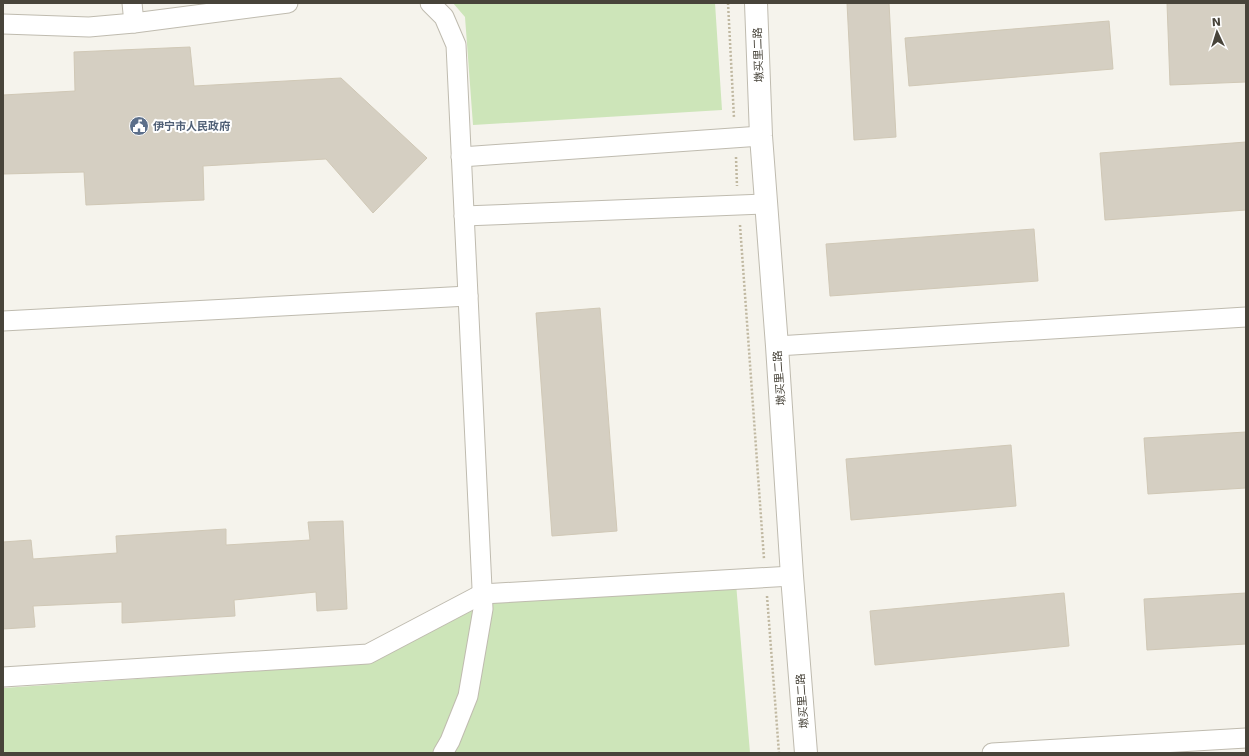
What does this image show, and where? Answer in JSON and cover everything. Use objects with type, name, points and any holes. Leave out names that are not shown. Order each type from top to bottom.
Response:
[{"type":"street","points":[[132,3],[134,23]]},
{"type":"street","points":[[3,24],[89,27],[134,23],[288,3]]},
{"type":"street","points":[[430,3],[444,17],[456,45],[483,609],[468,696],[450,741],[443,753]]},
{"type":"street","name":"墩买里二路","points":[[756,3],[761,136],[806,753]]},
{"type":"street","points":[[461,157],[761,136]]},
{"type":"street","points":[[464,216],[766,204]]},
{"type":"street","points":[[3,321],[468,296]]},
{"type":"street","points":[[777,346],[1246,317]]},
{"type":"street","points":[[3,677],[368,654],[482,594],[792,576]]},
{"type":"street","points":[[992,753],[1246,738]]},
{"type":"path","points":[[728,3],[738,205],[779,753]]},
{"type":"green space","points":[[453,3],[715,3],[722,110],[473,125],[465,17]]},
{"type":"green space","points":[[736,583],[750,753],[3,753],[3,688],[359,664],[495,592]]},
{"type":"building","points":[[847,3],[889,3],[896,137],[854,140]]},
{"type":"building","points":[[1167,3],[1246,3],[1246,82],[1170,85]]},
{"type":"building","points":[[1109,21],[1113,69],[909,86],[905,38]]},
{"type":"building","points":[[190,47],[194,86],[341,78],[427,158],[373,213],[326,159],[203,166],[204,200],[86,205],[84,172],[3,174],[3,95],[75,91],[74,52]]},
{"type":"building","points":[[1246,142],[1246,210],[1105,220],[1100,153]]},
{"type":"building","points":[[1034,229],[1038,281],[830,296],[826,244]]},
{"type":"building","points":[[600,308],[617,531],[552,536],[536,313]]},
{"type":"building","points":[[1246,432],[1246,488],[1148,494],[1144,438]]},
{"type":"building","points":[[1011,445],[1016,506],[851,520],[846,459]]},
{"type":"building","points":[[343,521],[347,609],[317,611],[316,592],[234,600],[235,616],[122,623],[122,602],[33,606],[35,627],[3,629],[3,542],[31,540],[33,559],[117,553],[116,536],[226,529],[226,545],[310,540],[308,522]]},
{"type":"building","points":[[1064,593],[1069,646],[875,665],[870,611]]},
{"type":"building","points":[[1246,593],[1246,644],[1147,650],[1144,599]]},
{"type":"place","name":"伊宁市人民政府","points":[[139,126]]}]
